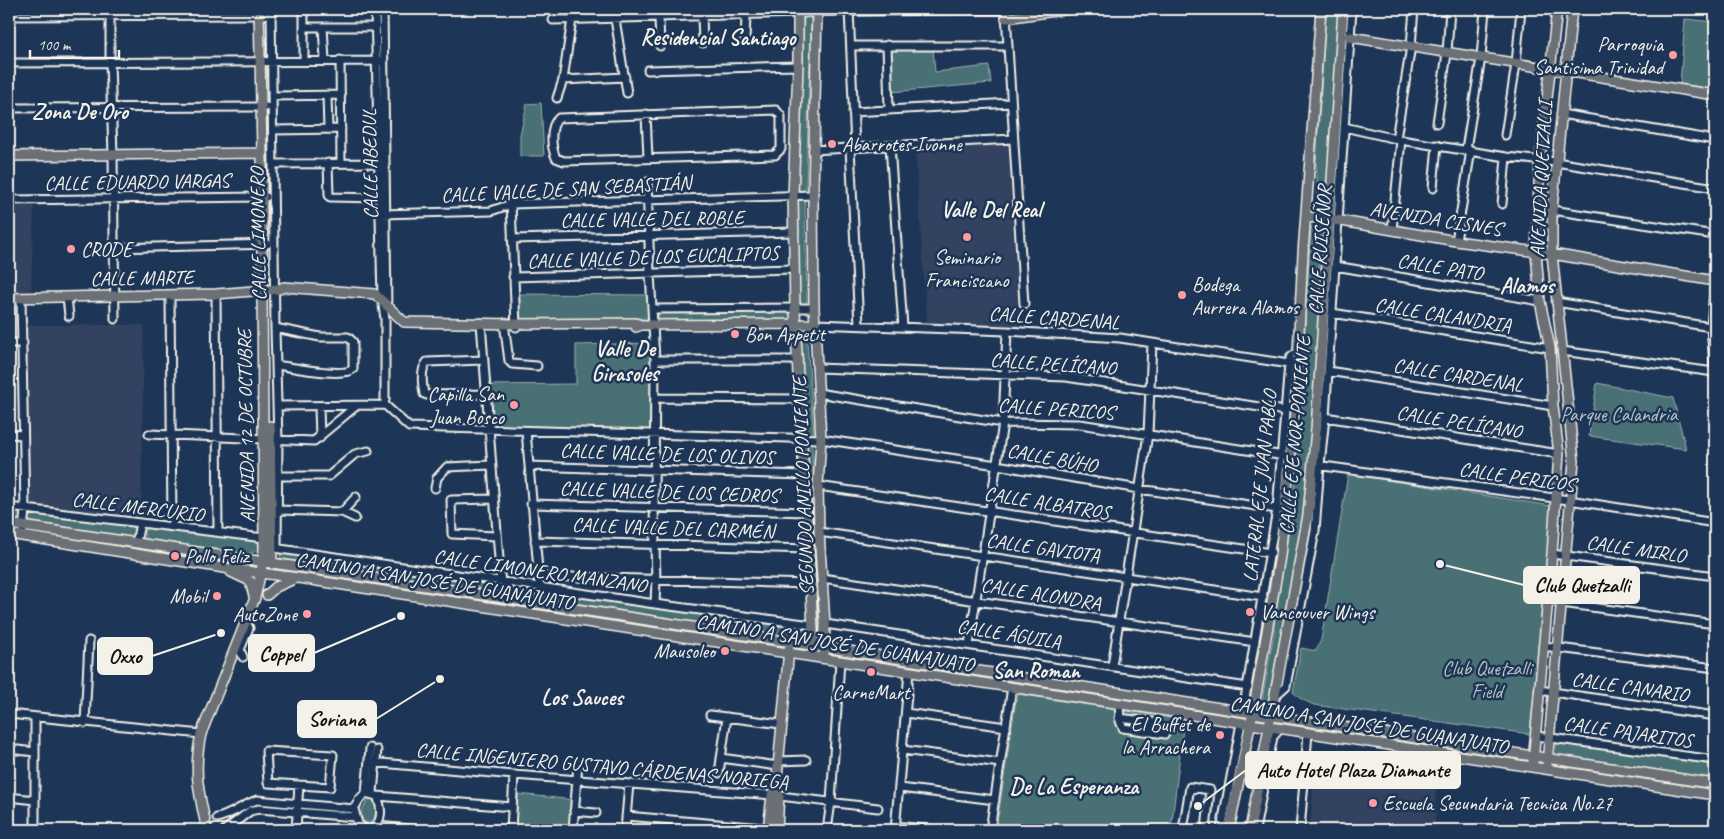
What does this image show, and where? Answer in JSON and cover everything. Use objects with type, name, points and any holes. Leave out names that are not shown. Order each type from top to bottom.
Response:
[{"type":"main road","points":[[798,11],[967,9],[1007,11],[1069,9]]},
{"type":"main road","name":"CALLE EJE NOR-PONIENTE","points":[[1229,830],[1246,723],[1252,713],[1280,556],[1286,457],[1298,351],[1321,9]]},
{"type":"main road","name":"CALLE EJE NOR-PONIENTE","points":[[1250,830],[1276,695],[1316,465],[1334,220],[1343,9]]},
{"type":"main road","name":"AVENIDA QUETZALLI","points":[[1532,767],[1552,554],[1559,454],[1553,406],[1550,348],[1540,300],[1536,252],[1540,161],[1557,9]]},
{"type":"main road","name":"AVENIDA QUETZALLI","points":[[1546,770],[1574,461],[1552,254],[1552,210],[1572,9]]},
{"type":"main road","name":"SEGUNDO ANILLO PONIENTE","points":[[817,10],[813,150],[814,308],[821,439],[818,486],[819,532],[825,624],[825,648],[818,658]]},
{"type":"main road","name":"AVENIDA 12 DE OCTUBRE","points":[[207,830],[197,787],[196,756],[201,734],[255,598],[261,573],[268,563],[270,545],[271,289],[265,244],[264,197],[267,153],[263,107],[265,61],[264,11]]},
{"type":"main road","name":"SEGUNDO ANILLO PONIENTE","points":[[798,11],[798,66],[789,130],[793,196],[798,399],[809,549],[812,625],[814,646],[818,658]]},
{"type":"main road","points":[[1350,37],[1715,95]]},
{"type":"main road","points":[[9,156],[267,153]]},
{"type":"main road","name":"AVENIDA CISNES","points":[[1306,217],[1715,280]]},
{"type":"main road","name":"CALLE MARTE","points":[[9,298],[216,294],[271,289],[374,299],[402,326],[634,327],[641,325],[815,324]]},
{"type":"main road","name":"CAMINO A SAN JOSÉ DE GUANAJUATO","points":[[9,524],[1715,784]]},
{"type":"main road","name":"CAMINO A SAN JOSÉ DE GUANAJUATO","points":[[9,534],[1715,795]]},
{"type":"main road","points":[[224,568],[250,581],[255,598]]},
{"type":"main road","points":[[267,595],[282,584],[298,578]]},
{"type":"main road","points":[[773,830],[781,724],[790,642]]},
{"type":"street","points":[[304,9],[304,60]]},
{"type":"street","name":"CALLE ABEDUL","points":[[375,9],[380,61],[382,126],[385,403]]},
{"type":"street","name":"CALLE ABEDUL","points":[[380,61],[383,9]]},
{"type":"street","points":[[582,9],[582,19]]},
{"type":"street","name":"CALLE RUISEÑOR","points":[[1316,465],[1325,417],[1336,266],[1334,220],[1344,127],[1352,9]]},
{"type":"street","points":[[1392,230],[1399,140],[1414,9]]},
{"type":"street","points":[[1437,123],[1447,53],[1450,9]]},
{"type":"street","points":[[1456,241],[1481,58],[1485,9]]},
{"type":"street","points":[[1505,135],[1516,64],[1521,9]]},
{"type":"street","points":[[849,10],[854,112],[852,148],[859,325]]},
{"type":"street","points":[[9,16],[110,12],[264,11]]},
{"type":"street","name":"CALLE LIMONERO","points":[[264,11],[265,61],[273,96],[273,130],[267,153],[274,164],[271,289],[275,328],[277,406],[271,440],[278,476],[278,510],[270,545]]},
{"type":"street","points":[[553,20],[746,15],[798,11]]},
{"type":"street","points":[[1007,11],[1007,46],[1024,304]]},
{"type":"street","points":[[110,12],[114,199],[114,319]]},
{"type":"street","points":[[745,41],[746,15]]},
{"type":"street","points":[[702,16],[704,44]]},
{"type":"street","points":[[659,18],[660,46]]},
{"type":"street","points":[[557,98],[563,80],[572,19]]},
{"type":"street","points":[[615,19],[627,93]]},
{"type":"street","points":[[323,27],[325,60]]},
{"type":"street","points":[[304,28],[376,27]]},
{"type":"street","points":[[887,45],[889,109]]},
{"type":"street","points":[[851,46],[1007,46]]},
{"type":"street","points":[[340,60],[341,163]]},
{"type":"street","points":[[9,63],[380,61]]},
{"type":"street","points":[[648,70],[798,66]]},
{"type":"street","points":[[563,80],[625,77]]},
{"type":"street","points":[[327,95],[328,129]]},
{"type":"street","points":[[273,96],[340,95]]},
{"type":"street","points":[[854,112],[1011,103]]},
{"type":"street","points":[[9,108],[263,107]]},
{"type":"street","points":[[776,110],[789,130],[781,149],[775,155],[564,161],[556,158],[553,151],[552,126],[559,118],[646,114],[776,110]]},
{"type":"street","points":[[646,114],[648,158]]},
{"type":"street","points":[[1562,114],[1715,140]]},
{"type":"street","name":"CALLE ABEDUL","points":[[382,126],[379,163],[383,174],[380,198],[384,214]]},
{"type":"street","points":[[1344,127],[1399,140],[1556,162],[1715,188]]},
{"type":"street","points":[[273,130],[341,129]]},
{"type":"street","points":[[813,150],[1013,139]]},
{"type":"street","points":[[1433,188],[1437,145]]},
{"type":"street","points":[[890,146],[903,327]]},
{"type":"street","points":[[1502,204],[1506,156]]},
{"type":"street","points":[[328,163],[330,197],[380,198]]},
{"type":"street","points":[[274,164],[379,163]]},
{"type":"street","points":[[647,182],[656,398],[654,435],[655,604]]},
{"type":"street","name":"CALLE VALLE DE SAN SEBASTIÁN","points":[[384,214],[492,211],[511,204],[813,195]]},
{"type":"street","name":"CALLE EDUARDO VARGAS","points":[[9,200],[264,197]]},
{"type":"street","points":[[511,204],[516,326]]},
{"type":"street","points":[[1552,210],[1715,235]]},
{"type":"street","name":"CALLE VALLE DEL ROBLE","points":[[512,239],[794,232]]},
{"type":"street","points":[[114,248],[265,244]]},
{"type":"street","name":"CALLE PATO","points":[[1336,266],[1540,300]]},
{"type":"street","name":"CALLE VALLE DE LOS EUCALIPTOS","points":[[513,278],[794,269]]},
{"type":"street","points":[[1562,351],[1715,375],[1711,327],[1715,280]]},
{"type":"street","points":[[216,294],[218,532]]},
{"type":"street","points":[[170,295],[172,527]]},
{"type":"street","points":[[67,297],[69,316]]},
{"type":"street","points":[[21,298],[24,537]]},
{"type":"street","points":[[1556,302],[1711,327]]},
{"type":"street","points":[[652,309],[814,308]]},
{"type":"street","name":"CALLE CALANDRIA","points":[[1332,313],[1550,348]]},
{"type":"street","name":"CALLE CARDENAL","points":[[815,324],[1008,330],[1120,338],[1289,364]]},
{"type":"street","points":[[504,325],[509,362],[512,364],[537,366]]},
{"type":"street","points":[[482,326],[493,499],[502,598]]},
{"type":"street","points":[[275,328],[320,337],[348,338],[353,342],[354,358],[353,369],[347,372],[313,371],[276,364]]},
{"type":"street","points":[[969,645],[1003,422],[1008,330]]},
{"type":"street","points":[[9,343],[23,343]]},
{"type":"street","points":[[1112,666],[1148,434],[1152,343]]},
{"type":"street","name":"LATERAL EJE JUAN PABLO","points":[[1231,710],[1240,705],[1245,699],[1248,687],[1286,457],[1285,411],[1289,364],[1290,358],[1298,351]]},
{"type":"street","points":[[484,360],[427,362],[423,369],[424,394],[487,394]]},
{"type":"street","points":[[655,360],[798,360]]},
{"type":"street","name":"CALLE PELÍCANO","points":[[817,368],[1081,378],[1285,411]]},
{"type":"street","name":"CALLE CARDENAL","points":[[1328,371],[1553,406]]},
{"type":"street","name":"CALLE PERICOS","points":[[818,393],[1003,422],[1080,424],[1286,457]]},
{"type":"street","points":[[656,398],[798,399]]},
{"type":"street","points":[[277,406],[356,406],[385,403]]},
{"type":"street","name":"CALLE BÚHO","points":[[385,403],[409,427],[526,432],[821,439],[997,465],[1139,490],[1277,509]]},
{"type":"street","points":[[149,434],[314,441],[320,438],[356,406]]},
{"type":"street","points":[[319,407],[320,438]]},
{"type":"street","name":"CALLE PELÍCANO","points":[[1325,417],[1559,454]]},
{"type":"street","points":[[526,432],[541,604]]},
{"type":"street","points":[[9,434],[23,434]]},
{"type":"street","points":[[278,476],[329,476],[355,454],[368,451]]},
{"type":"street","points":[[435,488],[438,478],[447,467],[491,465]]},
{"type":"street","name":"CALLE PERICOS","points":[[1316,465],[1556,498],[1715,524]]},
{"type":"street","name":"CALLE VALLE DE LOS OLIVOS","points":[[529,466],[804,475]]},
{"type":"street","name":"CALLE ALBATROS","points":[[818,486],[1271,553]]},
{"type":"street","points":[[342,512],[356,498]]},
{"type":"street","points":[[493,499],[451,500],[452,534],[496,536]]},
{"type":"street","name":"CALLE VALLE DE LOS CEDROS","points":[[531,504],[806,512]]},
{"type":"street","name":"CALLE MERCURIO","points":[[9,507],[218,532],[270,545]]},
{"type":"street","points":[[278,510],[342,512],[355,518]]},
{"type":"street","points":[[136,543],[140,523]]},
{"type":"street","name":"CALLE GAVIOTA","points":[[819,532],[1263,597]]},
{"type":"street","name":"CALLE VALLE DEL CARMÉN","points":[[535,540],[809,549]]},
{"type":"street","name":"CALLE LIMONERO MANZANO","points":[[270,545],[500,582],[812,625]]},
{"type":"street","name":"CALLE MIRLO","points":[[1552,554],[1715,576]]},
{"type":"street","points":[[539,576],[810,584]]},
{"type":"street","name":"CALLE ALONDRA","points":[[822,578],[1256,642]]},
{"type":"street","points":[[1547,600],[1715,624]]},
{"type":"street","points":[[243,657],[240,650],[249,628],[246,622]]},
{"type":"street","name":"CALLE ÁGUILA","points":[[825,624],[1248,687]]},
{"type":"street","points":[[85,723],[89,640]]},
{"type":"street","points":[[1544,646],[1715,668]]},
{"type":"street","points":[[827,830],[831,802],[840,661]]},
{"type":"street","points":[[909,672],[895,828],[933,830]]},
{"type":"street","points":[[990,830],[1012,687]]},
{"type":"street","name":"CALLE CANARIO","points":[[1540,690],[1715,716]]},
{"type":"street","points":[[1119,704],[1119,718],[1152,722],[1152,732],[1165,734]]},
{"type":"street","points":[[906,713],[1006,727]]},
{"type":"street","points":[[9,714],[201,734]]},
{"type":"street","points":[[710,715],[781,724]]},
{"type":"street","points":[[35,717],[35,830]]},
{"type":"street","points":[[720,773],[727,717]]},
{"type":"street","points":[[1221,830],[1222,811],[1246,723]]},
{"type":"street","points":[[1255,830],[1273,737],[1280,729]]},
{"type":"street","points":[[1300,830],[1308,733]]},
{"type":"street","name":"CALLE PAJARITOS","points":[[1536,736],[1715,760]]},
{"type":"street","points":[[9,749],[35,752]]},
{"type":"street","points":[[374,749],[372,794],[381,806],[381,815],[374,828],[421,830]]},
{"type":"street","points":[[903,750],[1000,763]]},
{"type":"street","points":[[266,751],[333,755],[330,787],[299,785],[268,783],[266,751]]},
{"type":"street","points":[[722,758],[778,763],[806,760]]},
{"type":"street","name":"CALLE INGENIERO GUSTAVO CÁRDENAS NORIEGA","points":[[373,762],[514,776],[776,793],[878,808]]},
{"type":"street","points":[[573,830],[578,764]]},
{"type":"street","points":[[511,830],[514,776]]},
{"type":"street","points":[[625,830],[629,784]]},
{"type":"street","points":[[296,830],[299,785]]},
{"type":"street","points":[[1183,830],[1190,787],[1210,790],[1206,830]]},
{"type":"street","points":[[900,788],[995,800]]},
{"type":"street","points":[[365,830],[358,824],[354,809],[359,800],[372,794],[512,807]]},
{"type":"street","points":[[9,797],[35,800]]},
{"type":"street","points":[[218,818],[228,816],[247,803],[256,800],[354,809]]},
{"type":"street","points":[[225,830],[250,811],[259,809],[355,817]]},
{"type":"street","points":[[574,811],[596,813]]},
{"type":"street","points":[[626,816],[788,830]]},
{"type":"street","points":[[263,830],[272,830]]},
{"type":"shaded area","name":"Seminario Franciscano","points":[[1008,143],[1019,326],[927,323],[915,150]]},
{"type":"shaded area","points":[[9,206],[34,206],[31,292],[9,292]]},
{"type":"shaded area","points":[[26,325],[144,325],[141,519],[31,504]]},
{"type":"shaded area","name":"Escuela Secundaria Tecnica No.27","points":[[1315,760],[1436,775],[1435,830],[1310,830]]},
{"type":"green space","points":[[1326,9],[1339,9],[1326,208],[1324,210],[1317,210],[1316,166]]},
{"type":"green space","points":[[804,17],[810,17],[811,21],[806,188],[805,192],[801,193],[798,191]]},
{"type":"green space","points":[[1685,19],[1715,22],[1715,89],[1680,84]]},
{"type":"green space","points":[[891,49],[933,49],[935,72],[989,66],[991,83],[892,92]]},
{"type":"green space","points":[[541,103],[544,156],[520,156],[520,135],[527,104]]},
{"type":"green space","points":[[802,198],[805,201],[807,302],[802,304],[799,302],[797,201]]},
{"type":"green space","points":[[1311,227],[1320,227],[1321,230],[1319,268],[1321,279],[1311,433],[1300,542],[1270,698],[1266,701],[1263,700],[1263,695],[1274,633],[1274,615],[1294,501]]},
{"type":"green space","points":[[514,294],[648,295],[649,318],[516,321]]},
{"type":"green space","points":[[665,312],[790,312],[793,315],[793,321],[663,322],[658,319],[658,314]]},
{"type":"green space","points":[[806,327],[814,433],[810,436],[806,433],[800,328]]},
{"type":"green space","points":[[650,343],[653,432],[490,429],[487,385],[576,384],[576,345]]},
{"type":"green space","name":"Parque Calandria","points":[[1597,383],[1673,398],[1686,449],[1589,436]]},
{"type":"green space","points":[[805,442],[811,443],[812,447],[824,630],[822,643],[816,642]]},
{"type":"green space","name":"Club Quetzalli Field","points":[[1348,474],[1552,506],[1530,734],[1314,705],[1301,699],[1293,692],[1301,648],[1316,651],[1321,640]]},
{"type":"green space","points":[[9,510],[21,512],[24,519],[19,521],[9,519]]},
{"type":"green space","points":[[34,513],[132,527],[135,528],[135,532],[131,537],[31,522],[28,520],[28,516]]},
{"type":"green space","points":[[148,528],[261,542],[262,547],[248,554],[146,539],[144,531]]},
{"type":"green space","points":[[281,552],[498,585],[499,587],[497,590],[491,591],[281,561]]},
{"type":"green space","points":[[510,586],[537,591],[537,595],[534,597],[512,594],[509,589]]},
{"type":"green space","points":[[548,592],[807,630],[809,637],[805,640],[552,599],[548,597]]},
{"type":"green space","points":[[1017,694],[1184,720],[1171,830],[996,830]]},
{"type":"green space","points":[[1560,741],[1715,763],[1715,780],[1555,755],[1556,744]]},
{"type":"green space","points":[[518,794],[575,800],[572,830],[515,830]]},
{"type":"green space","points":[[369,799],[373,800],[377,805],[377,811],[376,817],[366,823],[362,818],[361,811]]},
{"type":"tunnel","points":[[1208,809],[1219,811]]},
{"type":"place","name":"Parroquia Santisima Trinidad","points":[[1673,55]]},
{"type":"place","name":"Abarrotes Ivonne","points":[[832,144]]},
{"type":"place","name":"Seminario Franciscano","points":[[967,237]]},
{"type":"place","name":"CRODE","points":[[71,249]]},
{"type":"place","name":"Bodega Aurrera Alamos","points":[[1182,295]]},
{"type":"place","name":"Bon Appetit","points":[[735,334]]},
{"type":"place","name":"Capilla San Juan Bosco","points":[[514,405]]},
{"type":"place","name":"Pollo Feliz","points":[[175,556]]},
{"type":"place","name":"Club Quetzalli","points":[[1440,564]]},
{"type":"place","name":"Mobil","points":[[217,596]]},
{"type":"place","name":"Vancouver Wings","points":[[1250,612]]},
{"type":"place","name":"AutoZone","points":[[307,614]]},
{"type":"place","name":"Coppel","points":[[401,616]]},
{"type":"place","name":"Oxxo","points":[[221,633]]},
{"type":"place","name":"Mausoleo","points":[[725,651]]},
{"type":"place","name":"CarneMart","points":[[871,672]]},
{"type":"place","name":"Soriana","points":[[440,679]]},
{"type":"place","name":"El Buffet de la Arrachera","points":[[1220,735]]},
{"type":"place","name":"Escuela Secundaria Tecnica No.27","points":[[1373,803]]},
{"type":"place","name":"Auto Hotel Plaza Diamante","points":[[1198,806]]},
{"type":"district","name":"Residencial Santiago","points":[[718,38]]},
{"type":"district","name":"Zona De Oro","points":[[80,112]]},
{"type":"district","name":"Valle Del Real","points":[[991,210]]},
{"type":"district","name":"Alamos","points":[[1527,286]]},
{"type":"district","name":"Valle De Girasoles","points":[[625,362]]},
{"type":"district","name":"San Roman","points":[[1036,671]]},
{"type":"district","name":"Los Sauces","points":[[582,698]]},
{"type":"district","name":"De La Esperanza","points":[[1074,787]]}]
